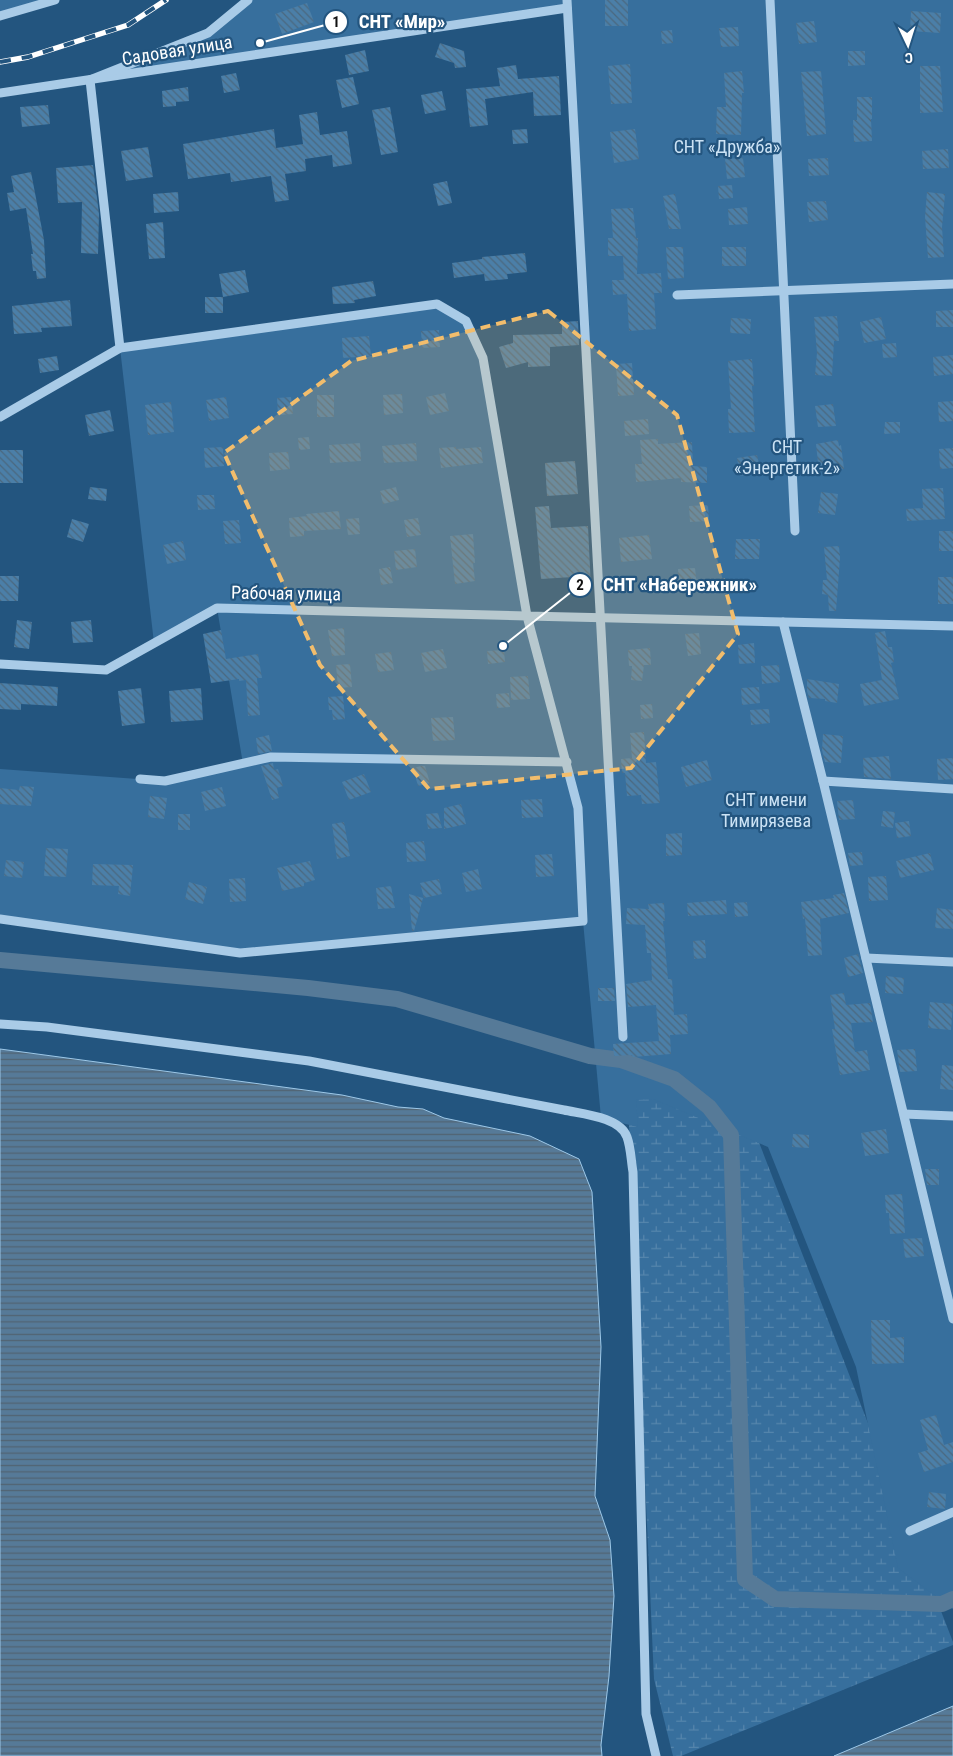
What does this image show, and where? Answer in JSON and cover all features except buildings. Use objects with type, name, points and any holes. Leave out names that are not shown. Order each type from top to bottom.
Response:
[{"type":"street","points":[[0,16],[41,2],[55,0]]},
{"type":"street","points":[[120,348],[90,80],[208,33],[248,0]]},
{"type":"street","points":[[770,0],[795,531]]},
{"type":"street","points":[[567,4],[622,1037]]},
{"type":"street","name":"Садовая улица","points":[[0,94],[567,4]]},
{"type":"street","points":[[677,295],[953,284]]},
{"type":"street","points":[[0,417],[120,348],[437,304],[466,320],[483,358],[527,616],[578,808],[583,921],[240,953],[0,919]]},
{"type":"street","name":"Рабочая улица","points":[[0,664],[106,670],[217,608],[953,626]]},
{"type":"street","points":[[783,622],[904,1114],[948,1279],[953,1319]]},
{"type":"street","points":[[140,779],[166,781],[271,757],[567,762]]},
{"type":"street","points":[[823,781],[953,789]]},
{"type":"street","points":[[866,958],[953,962]]},
{"type":"street","points":[[0,1024],[47,1027],[309,1061],[601,1118],[616,1123],[627,1135],[633,1172],[646,1714],[656,1756]]},
{"type":"street","points":[[904,1114],[953,1116]]},
{"type":"street","points":[[910,1531],[953,1512]]},
{"type":"highlighted area","points":[[548,311],[677,415],[738,634],[631,768],[429,789],[320,665],[224,453],[351,361]]},
{"type":"green space","points":[[0,0],[55,0],[0,16]]},
{"type":"green space","points":[[248,0],[953,0],[953,1609],[898,1568],[856,1367],[768,1147],[653,1099],[636,1100],[638,1127],[601,1118],[583,921],[240,953],[0,919],[0,769],[165,781],[243,764],[217,608],[154,643],[120,348],[437,304],[466,321],[483,358],[527,615],[600,618],[567,8],[90,80],[208,33]]},
{"type":"green space","points":[[627,1081],[746,1109],[953,1642],[953,1645],[681,1756],[673,1756],[654,1679]]},
{"type":"shaded area","points":[[0,1049],[342,1095],[398,1107],[423,1109],[444,1118],[530,1136],[579,1159],[592,1192],[601,1347],[595,1496],[610,1540],[614,1596],[609,1676],[601,1745],[602,1756],[0,1756]]},
{"type":"shaded area","points":[[953,1706],[953,1756],[834,1756]]},
{"type":"waterway","points":[[0,960],[308,988],[397,999],[590,1056],[621,1060],[674,1079],[709,1107],[731,1135],[745,1579],[775,1599],[942,1604],[953,1599]]},
{"type":"railway","points":[[0,62],[28,57],[128,25],[166,0]]},
{"type":"place","name":"СНТ «Мир»","points":[[260,43]]},
{"type":"place","name":"СНТ «Набережник»","points":[[503,646]]},
{"type":"park label","name":"СНТ «Дружба»","points":[[727,146]]},
{"type":"park label","name":"СНТ «Энергетик-2»","points":[[787,456]]},
{"type":"park label","name":"СНТ имени Тимирязева","points":[[766,810]]}]
